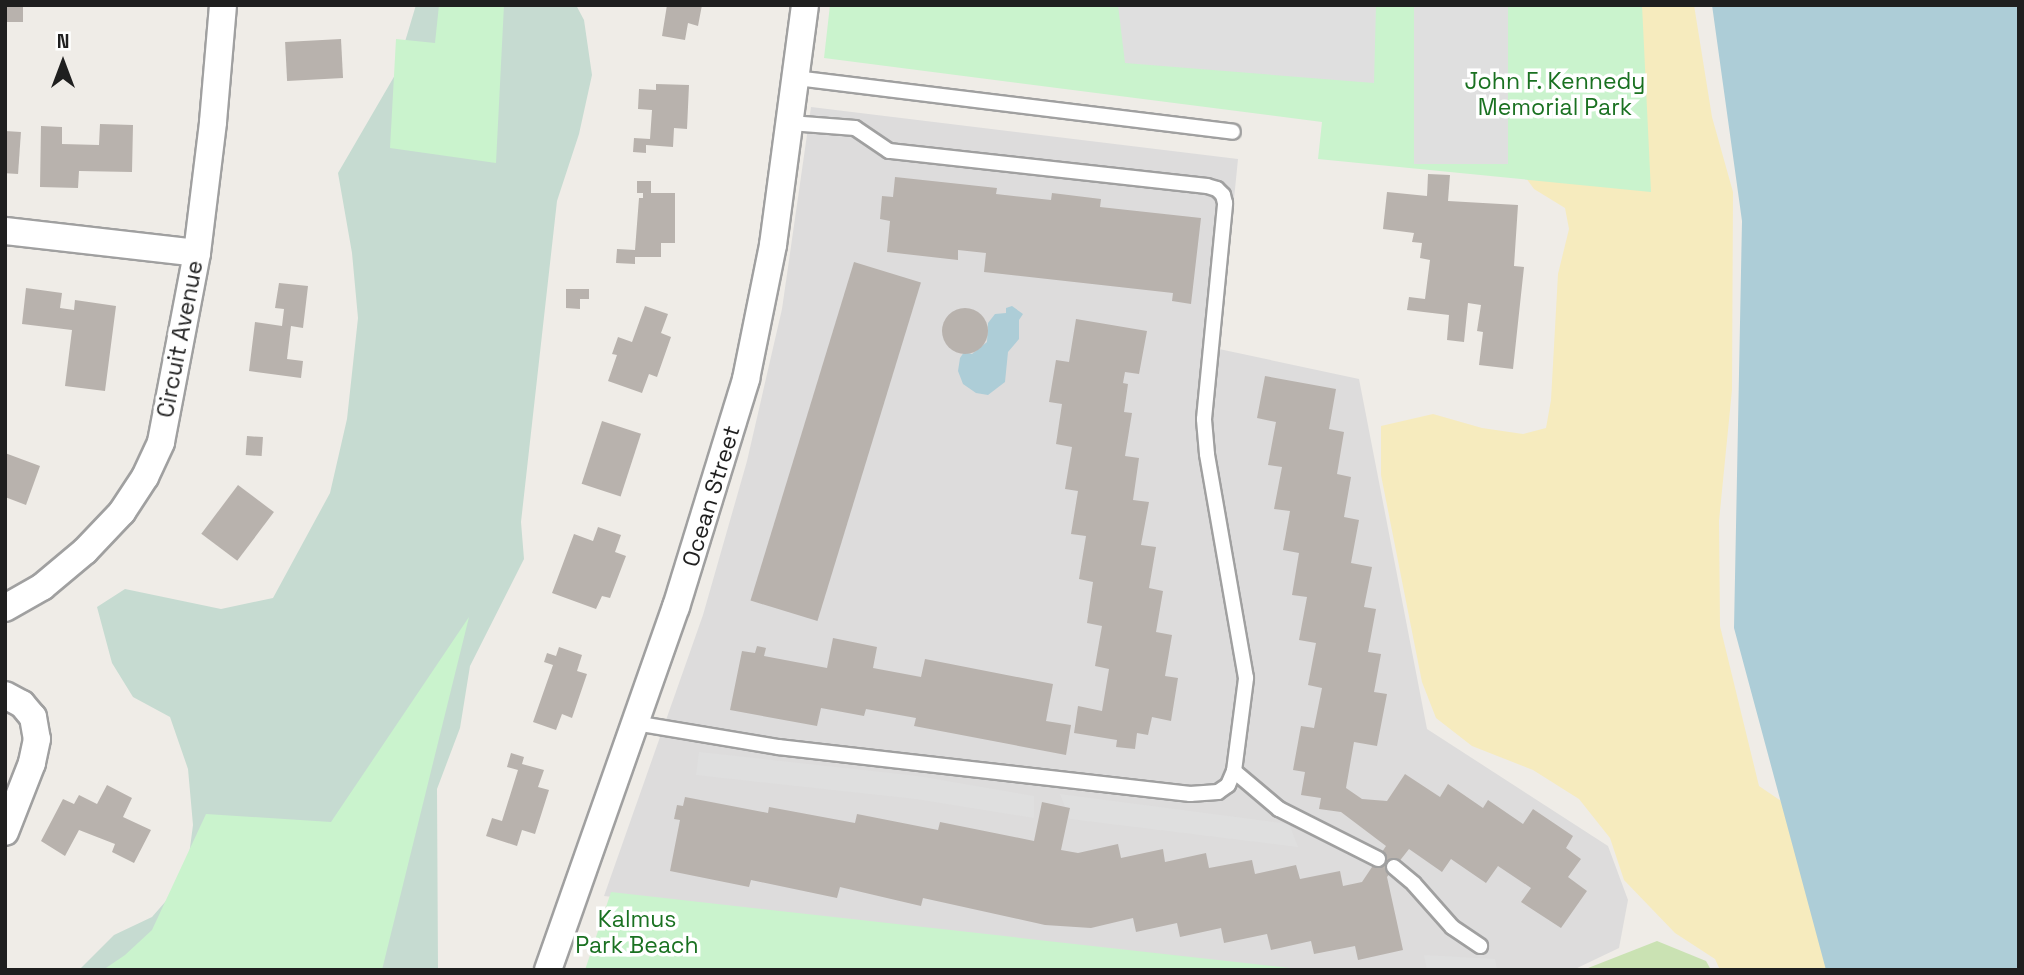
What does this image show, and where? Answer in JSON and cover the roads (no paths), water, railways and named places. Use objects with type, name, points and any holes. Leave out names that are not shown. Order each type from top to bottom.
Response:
[{"type":"street","name":"Circuit Avenue","points":[[5,608],[42,587],[85,551],[122,512],[145,477],[161,442],[197,253],[213,122],[223,5]]},
{"type":"street","name":"Ocean Street","points":[[548,970],[697,544],[746,379],[765,292],[805,5]]},
{"type":"street","points":[[5,231],[197,253]]},
{"type":"street","points":[[5,695],[22,704],[33,717],[37,739],[32,763],[5,832]]},
{"type":"lane","points":[[796,78],[1233,132]]},
{"type":"lane","points":[[635,723],[778,747],[1190,794],[1218,792],[1228,785],[1234,771],[1246,678],[1203,419],[1225,203],[1223,195],[1217,189],[1207,186],[889,151],[855,128],[790,123]]},
{"type":"lane","points":[[1234,771],[1279,809],[1378,859]]},
{"type":"lane","points":[[1394,867],[1415,884],[1452,927],[1480,946]]},
{"type":"water","points":[[1712,5],[2019,5],[2019,970],[1826,970],[1734,628],[1742,221]]},
{"type":"water","points":[[1012,306],[1023,314],[1019,320],[1019,339],[1008,352],[1005,382],[988,395],[976,393],[963,384],[958,371],[960,358],[964,352],[972,354],[987,342],[988,323],[995,314],[1006,313],[1006,308]]},
{"type":"park label","name":"John F. Kennedy Memorial Park","points":[[1555,94]]},
{"type":"park label","name":"Kalmus Park Beach","points":[[637,932]]}]
